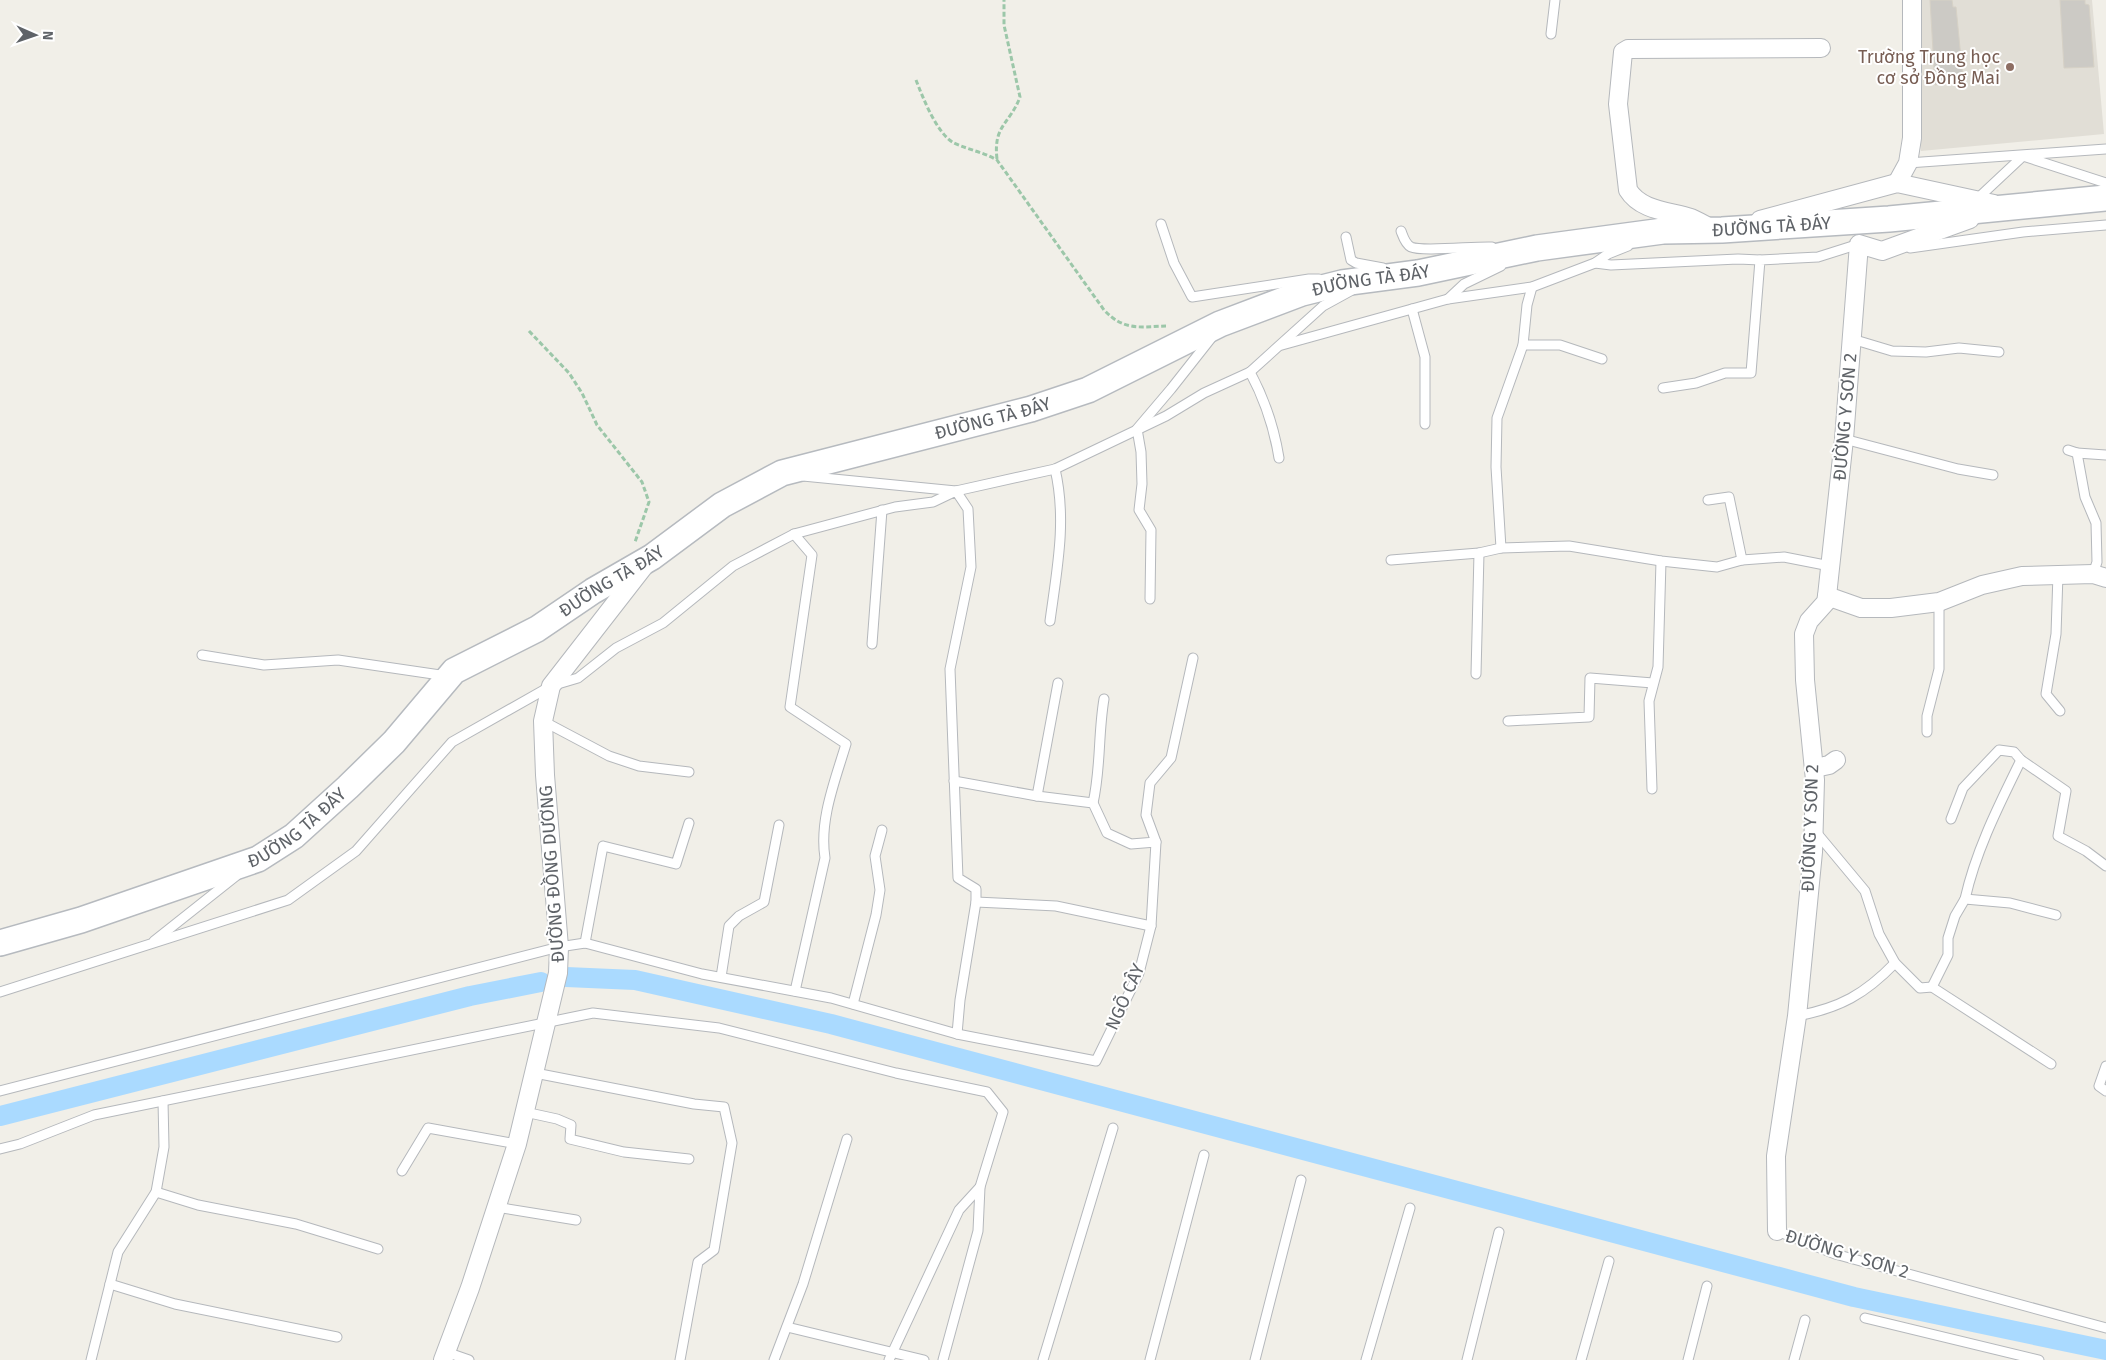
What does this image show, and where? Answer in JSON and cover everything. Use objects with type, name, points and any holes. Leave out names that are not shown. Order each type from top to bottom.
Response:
[{"type":"street","points":[[1897,183],[1908,163],[1912,129],[1912,0]]},
{"type":"street","points":[[1821,48],[1628,49],[1623,52],[1618,104],[1628,190],[1634,200],[1644,206],[1693,219],[1718,230],[1897,183],[2007,208]]},
{"type":"street","name":"ĐƯỜNG TÀ ĐÁY","points":[[0,943],[81,920],[258,858],[294,836],[348,787],[394,742],[454,670],[537,629],[593,591],[643,550],[782,473],[1032,409],[1088,390],[1220,324],[1302,294],[1353,282],[1418,273],[1531,249],[1663,231],[1718,230],[1888,219],[2106,198]]},
{"type":"street","points":[[1860,244],[1882,250],[2007,208]]},
{"type":"street","name":"ĐƯỜNG Y SƠN 2","points":[[1777,1231],[1776,1156],[1797,1016],[1813,829],[1815,768],[1805,680],[1804,634],[1809,620],[1826,602],[1827,596],[1844,439],[1860,244]]},
{"type":"street","name":"ĐƯỜNG ĐỒNG DƯƠNG","points":[[445,1356],[516,1144],[558,973],[559,946],[546,793],[543,721],[550,686],[643,550]]},
{"type":"street","points":[[1827,596],[1861,608],[1891,608],[1939,602],[1982,585],[2022,576],[2058,573],[2099,576]]},
{"type":"street","points":[[1815,768],[1829,765],[1836,760]]},
{"type":"lane","points":[[1551,34],[1555,0]]},
{"type":"lane","points":[[1908,163],[2106,149]]},
{"type":"lane","points":[[2023,156],[2106,183]]},
{"type":"lane","points":[[1976,200],[2023,156]]},
{"type":"lane","points":[[0,992],[288,900],[356,851],[452,742],[550,686],[578,678],[616,648],[663,623],[733,566],[794,534],[882,510],[933,502],[956,490],[1055,469],[1166,416],[1204,393],[1250,372],[1323,306],[1352,292],[1353,282],[1309,278],[1192,297],[1174,263],[1161,224]]},
{"type":"lane","points":[[1882,250],[2023,232],[2106,225]]},
{"type":"lane","points":[[1401,231],[1404,240],[1410,247],[1426,249],[1490,247],[1531,249]]},
{"type":"lane","points":[[1282,345],[1448,299],[1532,287],[1595,264],[1608,254],[1663,231]]},
{"type":"lane","points":[[1346,237],[1349,254],[1356,263],[1418,273]]},
{"type":"lane","points":[[1595,264],[1611,265],[1818,257],[1860,244]]},
{"type":"lane","points":[[1448,299],[1464,284],[1531,249]]},
{"type":"lane","points":[[1663,388],[1696,383],[1725,373],[1751,373],[1760,260]]},
{"type":"lane","points":[[1501,548],[1496,467],[1497,418],[1523,345],[1532,287]]},
{"type":"lane","points":[[1412,309],[1424,358],[1425,424]]},
{"type":"lane","points":[[1150,599],[1151,530],[1139,510],[1142,484],[1141,452],[1137,429],[1195,359],[1220,324]]},
{"type":"lane","points":[[1852,339],[1892,351],[1926,352],[1959,348],[1999,352]]},
{"type":"lane","points":[[1523,345],[1560,345],[1602,359]]},
{"type":"lane","points":[[1250,372],[1261,393],[1272,422],[1279,458]]},
{"type":"lane","points":[[1844,439],[1949,467],[1993,476]]},
{"type":"lane","points":[[2099,576],[2096,523],[2085,497],[2073,451],[2106,455]]},
{"type":"lane","points":[[1050,620],[1061,535],[1061,495],[1055,469]]},
{"type":"lane","points":[[782,473],[956,490]]},
{"type":"lane","points":[[0,1091],[559,946],[585,943],[722,977],[853,1004],[957,1034],[960,1000],[976,902],[976,889],[958,878],[950,669],[971,567],[968,509],[956,490]]},
{"type":"lane","points":[[1708,500],[1729,496],[1742,560]]},
{"type":"lane","points":[[872,644],[882,510]]},
{"type":"lane","points":[[794,534],[812,555],[790,707],[846,744],[832,787],[822,840],[825,858],[795,991]]},
{"type":"lane","points":[[1391,560],[1479,553],[1501,548],[1569,546],[1661,562],[1717,568],[1742,560],[1784,557],[1830,566]]},
{"type":"lane","points":[[1476,674],[1479,553]]},
{"type":"lane","points":[[1652,789],[1649,701],[1658,667],[1661,562]]},
{"type":"lane","points":[[2058,573],[2056,634],[2046,694],[2060,711]]},
{"type":"lane","points":[[1927,732],[1927,716],[1939,669],[1939,602]]},
{"type":"lane","points":[[202,655],[264,665],[338,660],[450,676]]},
{"type":"lane","points":[[1104,699],[1099,727],[1099,777],[1093,803],[1108,833],[1131,844],[1156,842],[1146,815],[1150,783],[1171,758],[1193,658]]},
{"type":"lane","points":[[1508,721],[1589,716],[1590,678],[1653,683]]},
{"type":"lane","points":[[1038,796],[1058,683]]},
{"type":"lane","points":[[543,721],[609,756],[639,766],[689,772]]},
{"type":"lane","points":[[1951,819],[1963,788],[1999,750],[2014,752],[2021,760],[2066,792],[2058,836],[2086,851],[2106,866]]},
{"type":"lane","points":[[1932,988],[1948,954],[1950,931],[1955,916],[1965,899],[1969,881],[1992,819],[2021,760]]},
{"type":"lane","points":[[954,781],[1038,796],[1093,803]]},
{"type":"lane","points":[[585,943],[603,846],[676,864],[689,824]]},
{"type":"lane","points":[[722,977],[729,926],[739,916],[764,902],[779,826]]},
{"type":"lane","points":[[1813,829],[1865,891],[1879,934],[1895,964],[1920,988],[1932,988],[2051,1064]]},
{"type":"lane","points":[[853,1004],[880,890],[875,856],[882,830]]},
{"type":"lane","name":"NGÕ CÂY","points":[[957,1034],[1096,1061],[1139,973],[1151,926],[1156,842]]},
{"type":"lane","points":[[149,945],[258,858]]},
{"type":"lane","points":[[1965,899],[2010,903],[2056,915]]},
{"type":"lane","points":[[976,902],[1056,906],[1151,926]]},
{"type":"lane","points":[[1797,1016],[1825,1011],[1849,1001],[1876,983],[1895,964]]},
{"type":"lane","points":[[0,1149],[20,1144],[94,1115],[593,1013],[719,1028],[896,1073],[986,1092],[1003,1112],[980,1187],[978,1231],[943,1360]]},
{"type":"lane","points":[[2106,1066],[2099,1086],[2106,1091]]},
{"type":"lane","points":[[534,1073],[694,1104],[724,1107],[732,1143],[714,1250],[698,1262],[680,1360]]},
{"type":"lane","points":[[91,1360],[118,1252],[156,1192],[164,1146],[163,1101]]},
{"type":"lane","points":[[525,1112],[571,1125],[570,1139],[624,1152],[689,1159]]},
{"type":"lane","points":[[402,1171],[428,1128],[516,1144]]},
{"type":"lane","points":[[1043,1360],[1113,1128]]},
{"type":"lane","points":[[774,1360],[803,1284],[847,1139]]},
{"type":"lane","points":[[1150,1360],[1204,1155]]},
{"type":"lane","points":[[1255,1360],[1301,1180]]},
{"type":"lane","points":[[891,1356],[959,1210],[980,1187]]},
{"type":"lane","points":[[156,1192],[198,1205],[296,1224],[378,1249]]},
{"type":"lane","points":[[496,1207],[576,1220]]},
{"type":"lane","points":[[1366,1360],[1410,1208]]},
{"type":"lane","name":"ĐƯỜNG Y SƠN 2","points":[[1777,1231],[1835,1254],[2106,1328]]},
{"type":"lane","points":[[1467,1360],[1499,1232]]},
{"type":"lane","points":[[1581,1360],[1609,1261]]},
{"type":"lane","points":[[110,1284],[175,1304],[337,1337]]},
{"type":"lane","points":[[1688,1360],[1707,1286]]},
{"type":"lane","points":[[1865,1318],[2039,1360]]},
{"type":"lane","points":[[1794,1360],[1805,1320]]},
{"type":"lane","points":[[787,1327],[891,1356],[924,1360]]},
{"type":"lane","points":[[445,1356],[469,1360]]},
{"type":"path","points":[[997,160],[996,144],[1001,126],[1020,98],[1004,25],[1004,0]]},
{"type":"path","points":[[916,80],[924,100],[938,125],[951,142],[969,150],[983,152],[997,160],[1104,310],[1116,322],[1132,326],[1168,326],[1190,339]]},
{"type":"path","points":[[528,331],[569,373],[582,393],[597,425],[612,441],[645,488],[649,502],[638,536],[643,550]]},
{"type":"shaded area","name":"Trường Trung học cơ sở Đồng Mai","points":[[1921,0],[2092,0],[2104,134],[1921,151]]},
{"type":"building","name":"Trường Trung học cơ sở Đồng Mai","points":[[1930,0],[1952,0],[1953,7],[1956,7],[1963,79],[1935,85]]},
{"type":"building","points":[[2060,0],[2085,0],[2085,4],[2089,5],[2094,67],[2064,68]]},
{"type":"waterway","points":[[566,977],[635,980],[831,1024],[1854,1297],[2106,1350]]},
{"type":"waterway","points":[[0,1116],[470,996],[541,982]]},
{"type":"place","name":"Trường Trung học cơ sở Đồng Mai","points":[[2010,67]]}]
